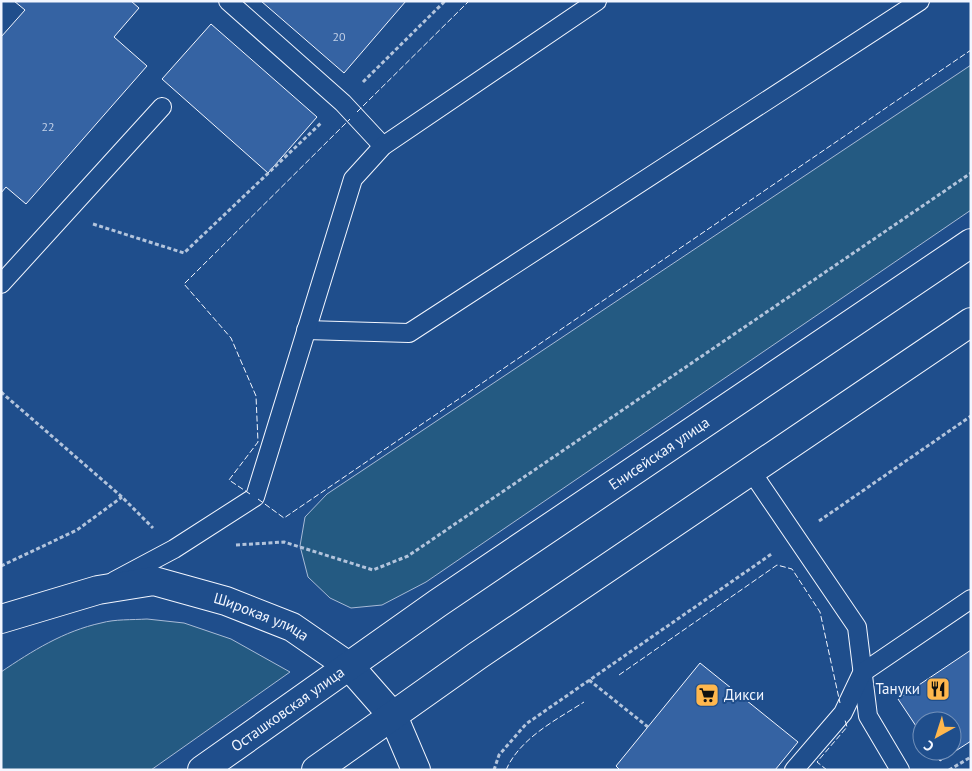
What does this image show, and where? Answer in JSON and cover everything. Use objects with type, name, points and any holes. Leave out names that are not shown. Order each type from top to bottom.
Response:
[{"type":"main road","name":"Енисейская улица","points":[[350,667],[462,586],[971,243]]},
{"type":"main road","points":[[316,770],[971,322]]},
{"type":"main road","name":"Широкая улица","points":[[43,606],[98,590],[154,582],[226,601],[292,627],[350,667],[393,716],[416,770]]},
{"type":"main road","points":[[1,619],[43,606]]},
{"type":"main road","points":[[1,631],[43,606]]},
{"type":"main road","name":"Осташковская улица","points":[[202,770],[350,667]]},
{"type":"lane","points":[[228,1],[343,102],[383,146]]},
{"type":"lane","points":[[98,590],[174,549],[255,497],[353,179],[383,146],[596,1]]},
{"type":"lane","points":[[306,330],[409,333],[920,1]]},
{"type":"lane","points":[[1,284],[162,107]]},
{"type":"lane","points":[[751,471],[857,627],[868,716],[900,770]]},
{"type":"lane","points":[[794,770],[843,713],[862,673],[971,599]]},
{"type":"path","points":[[64,215],[184,253],[343,102],[445,1]]},
{"type":"path","points":[[229,545],[284,542],[373,570],[408,556],[971,173]]},
{"type":"path","points":[[1,392],[122,497],[174,549]]},
{"type":"path","points":[[494,770],[500,755],[526,724],[971,416]]},
{"type":"path","points":[[1,566],[77,530],[122,497]]},
{"type":"path","points":[[589,680],[648,727]]},
{"type":"path","points":[[950,770],[971,757]]},
{"type":"shaded area","points":[[971,65],[971,210],[426,582],[382,605],[351,608],[330,598],[308,577],[300,546],[305,517],[327,494]]},
{"type":"shaded area","points":[[147,619],[184,623],[231,639],[290,672],[151,770],[1,770],[1,672],[37,649],[74,631],[118,620]]},
{"type":"building","points":[[14,1],[131,1],[139,8],[114,37],[147,66],[26,204],[6,187],[1,193],[1,37],[25,10]]},
{"type":"building","points":[[261,1],[406,1],[344,73]]},
{"type":"building","points":[[211,24],[317,117],[268,173],[162,79]]},
{"type":"building","points":[[971,650],[971,741],[962,747],[962,711],[912,711],[912,720],[898,699]]},
{"type":"building","name":"Дикси","points":[[700,663],[798,742],[775,770],[620,770],[616,766]]},
{"type":"fence","points":[[357,112],[469,1]]},
{"type":"fence","points":[[258,499],[284,518],[971,50]]},
{"type":"fence","points":[[250,494],[229,480],[258,442],[256,396],[231,338],[184,284],[350,119]]},
{"type":"fence","points":[[619,675],[777,565],[792,569],[820,612],[840,703]]},
{"type":"fence","points":[[506,770],[520,748],[529,739],[584,702]]},
{"type":"fence","points":[[827,770],[817,762],[847,727],[845,720]]},
{"type":"place","name":"Тануки","points":[[938,689]]},
{"type":"place","name":"Дикси","points":[[707,695]]}]
